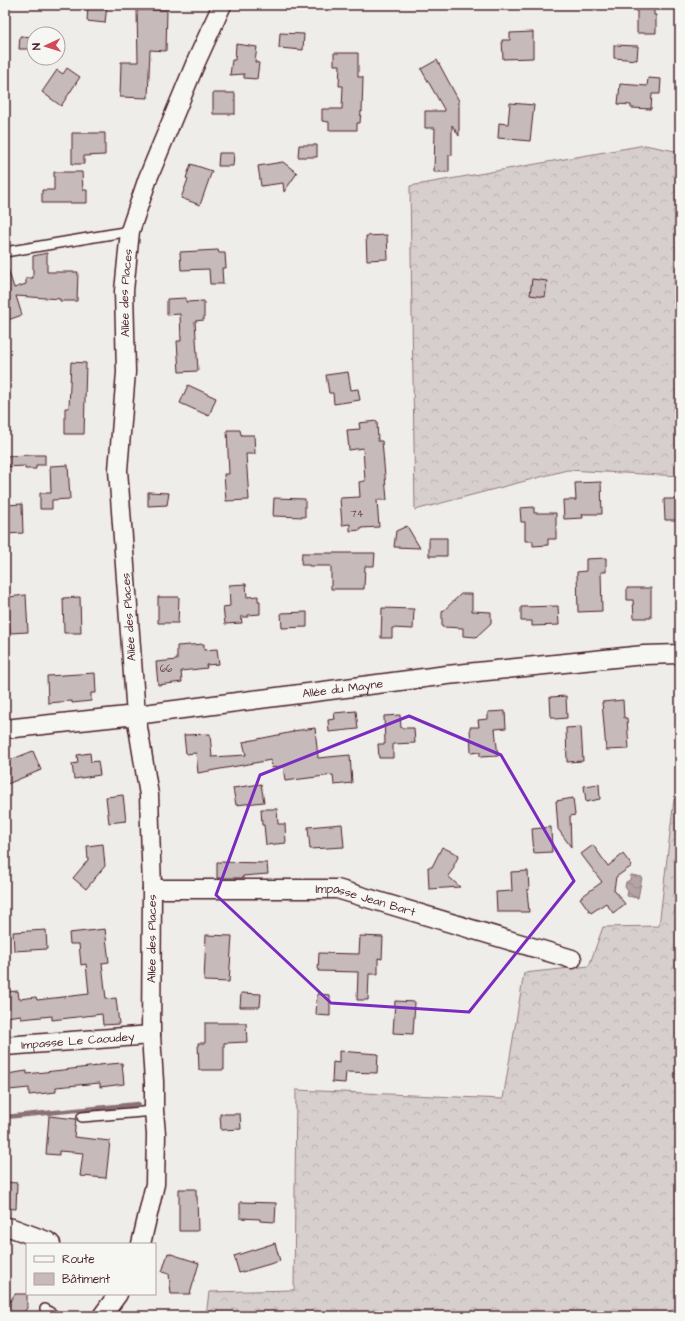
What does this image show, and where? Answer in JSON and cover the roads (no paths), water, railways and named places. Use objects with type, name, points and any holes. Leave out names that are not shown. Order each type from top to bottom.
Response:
[{"type":"street","name":"Allée des Places","points":[[141,1243],[155,1184],[156,1134],[151,1035],[152,888],[149,795],[136,715],[118,470],[126,372],[124,291],[130,232],[148,178],[196,62],[222,5]]},
{"type":"street","name":"Allée du Mayne","points":[[5,729],[136,715],[447,675],[644,655],[680,654]]},
{"type":"street","name":"Impasse Jean Bart","points":[[152,888],[336,889],[572,959]]},
{"type":"street","name":"Impasse Le Caoudey","points":[[5,1046],[151,1035]]},
{"type":"street","points":[[5,1228],[12,1228],[50,1243]]},
{"type":"street","points":[[102,1316],[117,1295]]},
{"type":"lane","points":[[5,252],[130,232]]},
{"type":"lane","points":[[82,1117],[154,1111]]},
{"type":"lane","points":[[45,1309],[55,1316]]},
{"type":"water","points":[[631,875],[642,877],[638,898],[627,896],[628,891],[625,887],[626,882],[630,880]]},
{"type":"waterway","points":[[5,1117],[138,1104]]}]
